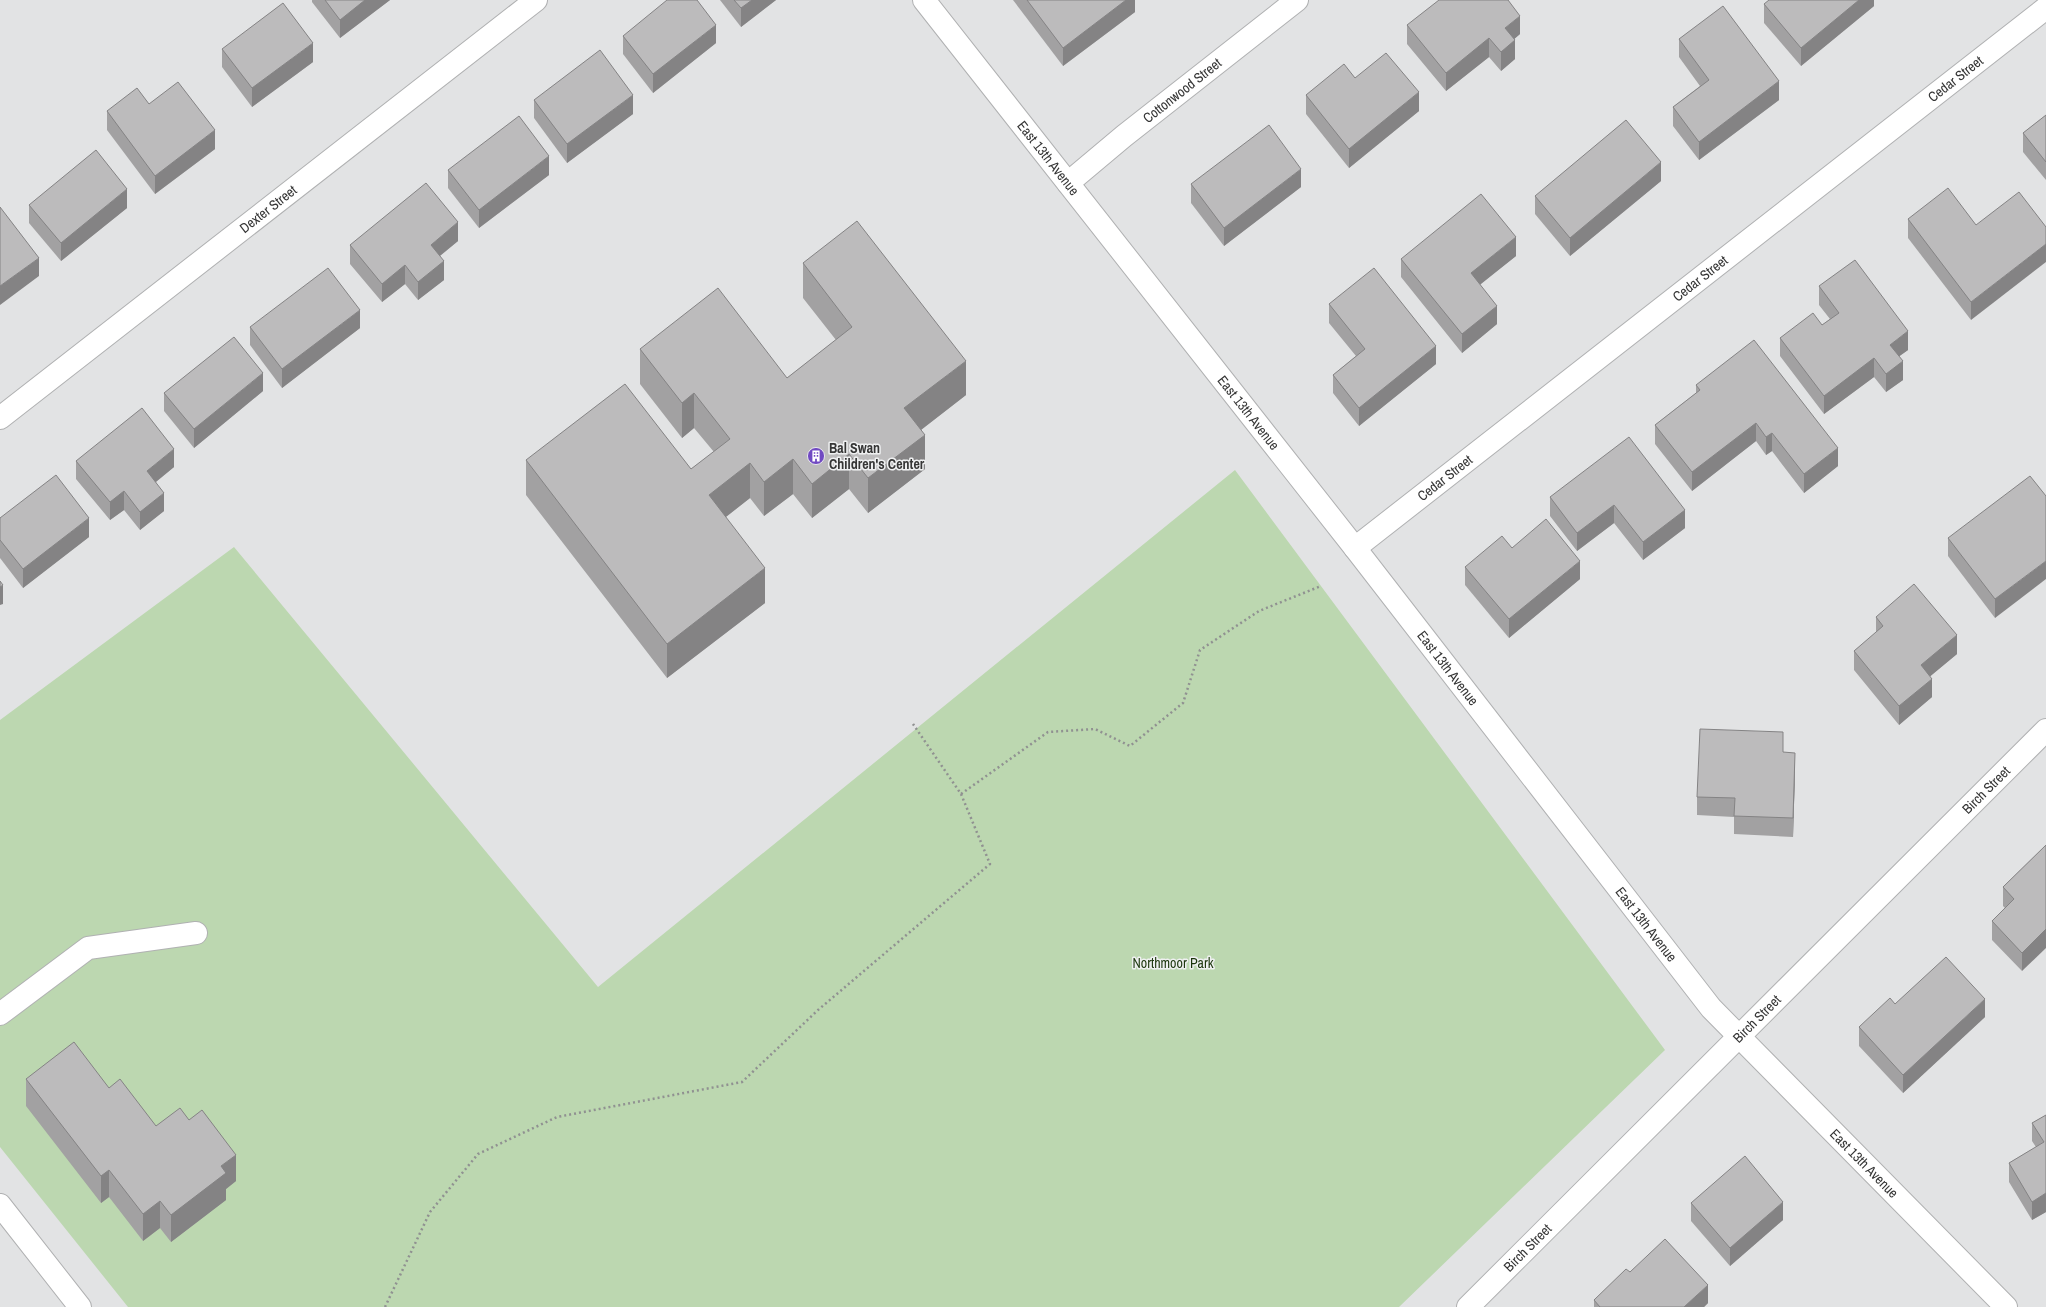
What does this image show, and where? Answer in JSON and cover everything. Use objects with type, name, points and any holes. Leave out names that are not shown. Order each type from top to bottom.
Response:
[{"type":"street","name":"Dexter Street","points":[[0,418],[536,0]]},
{"type":"street","name":"East 13th Avenue","points":[[924,0],[1355,548],[1711,1008],[2006,1307]]},
{"type":"street","name":"Cottonwood Street","points":[[1068,183],[1124,136],[1297,0]]},
{"type":"street","name":"Cedar Street","points":[[1355,548],[2046,8]]},
{"type":"street","name":"Birch Street","points":[[1468,1307],[2046,730]]},
{"type":"street","points":[[0,1014],[88,948],[196,933]]},
{"type":"street","points":[[0,1205],[80,1307]]},
{"type":"path","points":[[961,794],[1048,732],[1096,729],[1130,746],[1183,703],[1200,650],[1259,611],[1321,586]]},
{"type":"path","points":[[385,1307],[430,1212],[478,1154],[557,1117],[742,1082],[818,1010],[990,864],[961,794],[913,724]]},
{"type":"green space","name":"Northmoor Park","points":[[1235,470],[1665,1050],[1399,1307],[128,1307],[0,1147],[0,720],[234,547],[598,987]]},
{"type":"building","points":[[325,0],[365,0],[340,20]]},
{"type":"building","points":[[667,0],[697,0],[716,25],[653,74],[623,36]]},
{"type":"building","points":[[734,0],[752,0],[741,8]]},
{"type":"building","points":[[1027,0],[1126,0],[1063,48]]},
{"type":"building","points":[[1439,0],[1508,0],[1520,16],[1505,28],[1515,40],[1501,52],[1489,38],[1446,73],[1407,25]]},
{"type":"building","points":[[1769,0],[1859,0],[1801,48],[1764,4]]},
{"type":"building","points":[[283,3],[313,43],[252,88],[222,49]]},
{"type":"building","points":[[1723,6],[1779,81],[1699,142],[1673,107],[1709,80],[1679,39]]},
{"type":"building","points":[[600,50],[633,95],[567,144],[534,100]]},
{"type":"building","points":[[1386,53],[1419,92],[1349,149],[1306,95],[1344,64],[1355,78]]},
{"type":"building","points":[[178,82],[215,130],[155,176],[107,111],[137,88],[149,104]]},
{"type":"building","points":[[2046,115],[2046,162],[2023,133]]},
{"type":"building","points":[[519,116],[549,156],[479,210],[448,170]]},
{"type":"building","points":[[1626,120],[1661,162],[1570,238],[1535,196]]},
{"type":"building","points":[[1269,125],[1301,169],[1224,228],[1191,184]]},
{"type":"building","points":[[96,150],[127,189],[61,243],[29,205]]},
{"type":"building","points":[[426,183],[458,222],[431,245],[444,261],[418,282],[405,265],[382,284],[350,245]]},
{"type":"building","points":[[1948,188],[1976,225],[2019,192],[2046,227],[2046,244],[1971,302],[1908,219]]},
{"type":"building","points":[[1481,194],[1516,237],[1471,273],[1497,306],[1462,334],[1401,259]]},
{"type":"building","points":[[0,207],[39,258],[0,286]]},
{"type":"building","name":"Bal Swan Children's Center","points":[[857,221],[966,361],[904,408],[925,435],[868,478],[849,454],[812,484],[793,459],[764,482],[750,463],[709,495],[765,568],[667,644],[526,460],[625,384],[691,469],[730,439],[694,393],[682,403],[640,349],[718,288],[787,378],[852,327],[803,263]]},
{"type":"building","points":[[1855,260],[1908,331],[1890,345],[1903,361],[1886,374],[1874,358],[1824,396],[1780,338],[1813,313],[1822,325],[1839,313],[1819,286]]},
{"type":"building","points":[[328,268],[360,310],[282,369],[250,327]]},
{"type":"building","points":[[1374,268],[1436,346],[1359,408],[1333,375],[1365,349],[1329,304]]},
{"type":"building","points":[[234,337],[263,373],[194,429],[164,393]]},
{"type":"building","points":[[1754,340],[1838,448],[1804,474],[1772,433],[1766,437],[1756,423],[1692,472],[1655,425],[1700,390],[1696,385]]},
{"type":"building","points":[[142,408],[174,449],[147,471],[164,493],[140,512],[124,491],[110,502],[76,461]]},
{"type":"building","points":[[1629,437],[1685,510],[1643,542],[1614,505],[1577,533],[1550,497]]},
{"type":"building","points":[[56,475],[89,518],[23,569],[0,540],[0,518]]},
{"type":"building","points":[[2030,476],[2046,496],[2046,561],[1995,599],[1948,538]]},
{"type":"building","points":[[1546,519],[1580,561],[1509,619],[1465,567],[1502,536],[1512,548]]},
{"type":"building","points":[[1914,584],[1957,635],[1921,665],[1932,679],[1899,706],[1854,651],[1883,626],[1876,617]]},
{"type":"building","points":[[1700,729],[1783,732],[1783,752],[1795,753],[1793,818],[1734,816],[1735,798],[1697,797]]},
{"type":"building","points":[[2046,845],[2046,929],[2022,953],[1992,921],[2014,899],[2003,887]]},
{"type":"building","points":[[1946,957],[1985,999],[1903,1075],[1859,1027],[1890,998],[1895,1004]]},
{"type":"building","points":[[74,1042],[109,1088],[120,1079],[156,1126],[180,1108],[189,1120],[202,1110],[236,1155],[221,1166],[226,1173],[171,1215],[160,1201],[143,1214],[109,1170],[101,1176],[26,1079]]},
{"type":"building","points":[[2046,1115],[2046,1193],[2032,1202],[2009,1163],[2044,1142],[2032,1123]]},
{"type":"building","points":[[1745,1156],[1783,1202],[1730,1248],[1691,1203]]},
{"type":"building","points":[[1665,1239],[1708,1285],[1684,1307],[1600,1307],[1594,1300],[1626,1269],[1630,1272]]},
{"type":"place","name":"Bal Swan Children's Center","points":[[816,456]]}]
